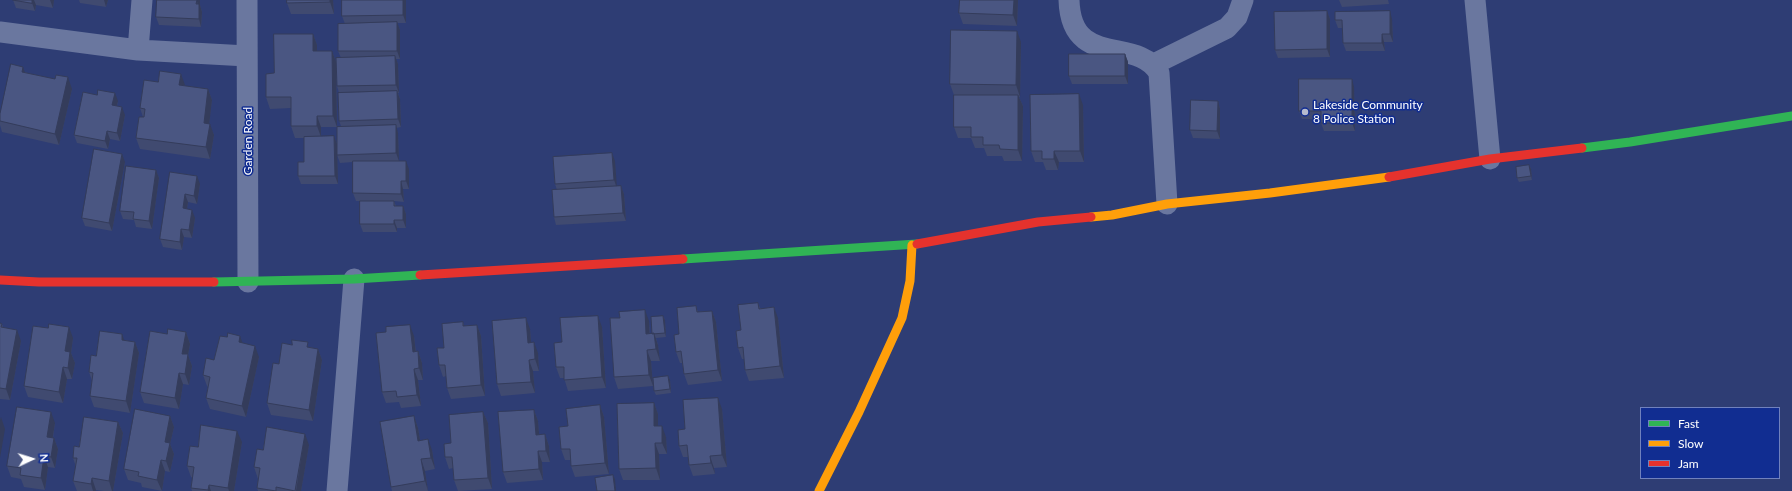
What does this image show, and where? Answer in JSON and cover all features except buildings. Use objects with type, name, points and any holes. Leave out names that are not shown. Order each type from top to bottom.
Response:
[{"type":"street","points":[[138,50],[142,0]]},
{"type":"street","name":"Garden Road","points":[[247,0],[248,282]]},
{"type":"street","points":[[1069,0],[1069,12],[1077,33],[1090,42],[1115,51],[1145,58],[1154,64],[1159,73],[1161,85],[1167,204]]},
{"type":"street","points":[[1154,64],[1227,28],[1237,17],[1243,0]]},
{"type":"street","points":[[1475,0],[1490,159]]},
{"type":"street","points":[[0,32],[138,50],[247,56]]},
{"type":"street","points":[[0,280],[39,282],[248,282],[354,278],[912,244],[1038,222],[1112,216],[1167,204],[1270,193],[1407,174],[1490,159],[1630,142],[1792,116]]},
{"type":"street","points":[[819,491],[859,412],[902,318],[910,281],[912,244]]},
{"type":"street","points":[[337,491],[354,278]]},
{"type":"traffic: fast","points":[[1582,148],[1630,142],[1792,116]]},
{"type":"traffic: fast","points":[[683,259],[917,244]]},
{"type":"traffic: fast","points":[[214,282],[354,279],[420,275]]},
{"type":"traffic: slow","points":[[1091,217],[1112,215],[1167,204],[1270,193],[1389,177]]},
{"type":"traffic: slow","points":[[819,491],[859,412],[902,318],[910,281],[912,245]]},
{"type":"traffic: jam","points":[[1389,177],[1490,159],[1582,148]]},
{"type":"traffic: jam","points":[[917,244],[1038,222],[1091,217]]},
{"type":"traffic: jam","points":[[420,275],[683,259]]},
{"type":"traffic: jam","points":[[0,280],[39,282],[214,282]]},
{"type":"place","name":"Lakeside Community 8 Police Station","points":[[1305,112]]}]
